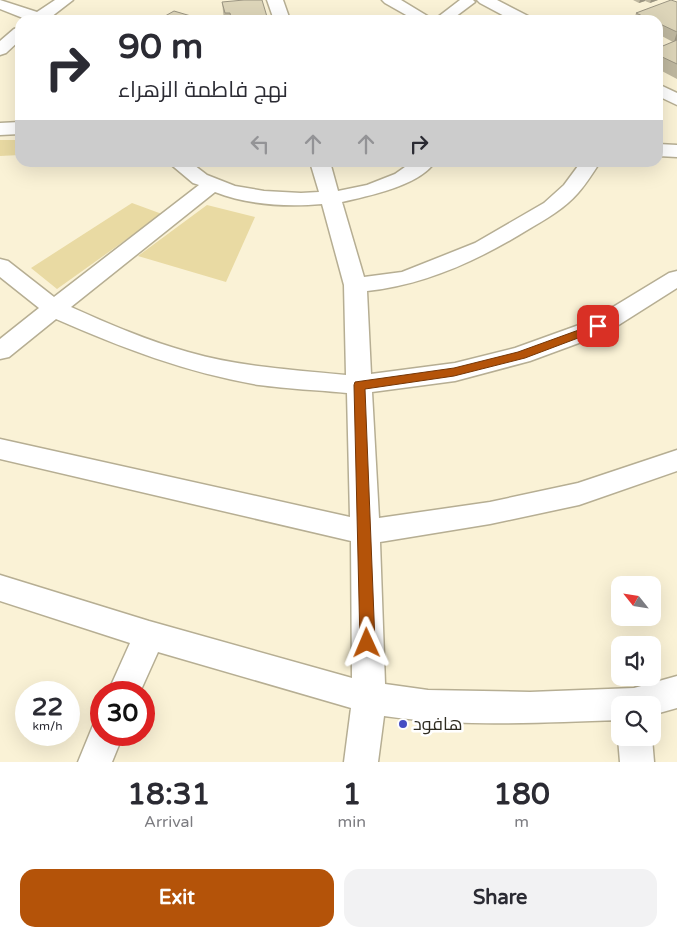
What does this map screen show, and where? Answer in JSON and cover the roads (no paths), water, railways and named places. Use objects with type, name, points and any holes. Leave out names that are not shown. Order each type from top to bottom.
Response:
[{"type":"street","points":[[45,15],[64,0]]},
{"type":"street","points":[[275,0],[280,15]]},
{"type":"street","points":[[390,0],[417,15]]},
{"type":"street","points":[[485,0],[514,15]]},
{"type":"street","points":[[447,15],[465,1],[492,15]]},
{"type":"street","points":[[0,4],[29,15]]},
{"type":"street","points":[[0,50],[15,36]]},
{"type":"street","points":[[663,93],[677,100]]},
{"type":"street","points":[[663,107],[677,114]]},
{"type":"street","points":[[0,129],[15,128]]},
{"type":"street","points":[[663,150],[677,151]]},
{"type":"street","points":[[182,167],[212,185],[237,193],[273,199],[332,198],[355,195],[396,182],[418,167]]},
{"type":"street","points":[[322,167],[332,198],[355,285],[365,532],[368,698],[361,762]]},
{"type":"street","points":[[355,285],[395,281],[410,277],[483,248],[551,207],[571,190],[587,167]]},
{"type":"street","points":[[0,351],[212,185]]},
{"type":"street","points":[[0,266],[55,309],[111,334],[188,361],[260,376],[359,385],[454,372],[521,355],[598,326],[677,278]]},
{"type":"street","points":[[0,449],[365,532],[490,513],[579,494],[677,460]]},
{"type":"street","points":[[0,588],[149,635],[368,698],[428,706],[530,708],[611,706]]},
{"type":"street","points":[[129,681],[149,635]]},
{"type":"street","points":[[661,697],[677,692]]},
{"type":"street","points":[[95,762],[102,746]]},
{"type":"street","points":[[636,746],[637,762]]},
{"type":"place","name":"هافود","points":[[403,724]]}]
